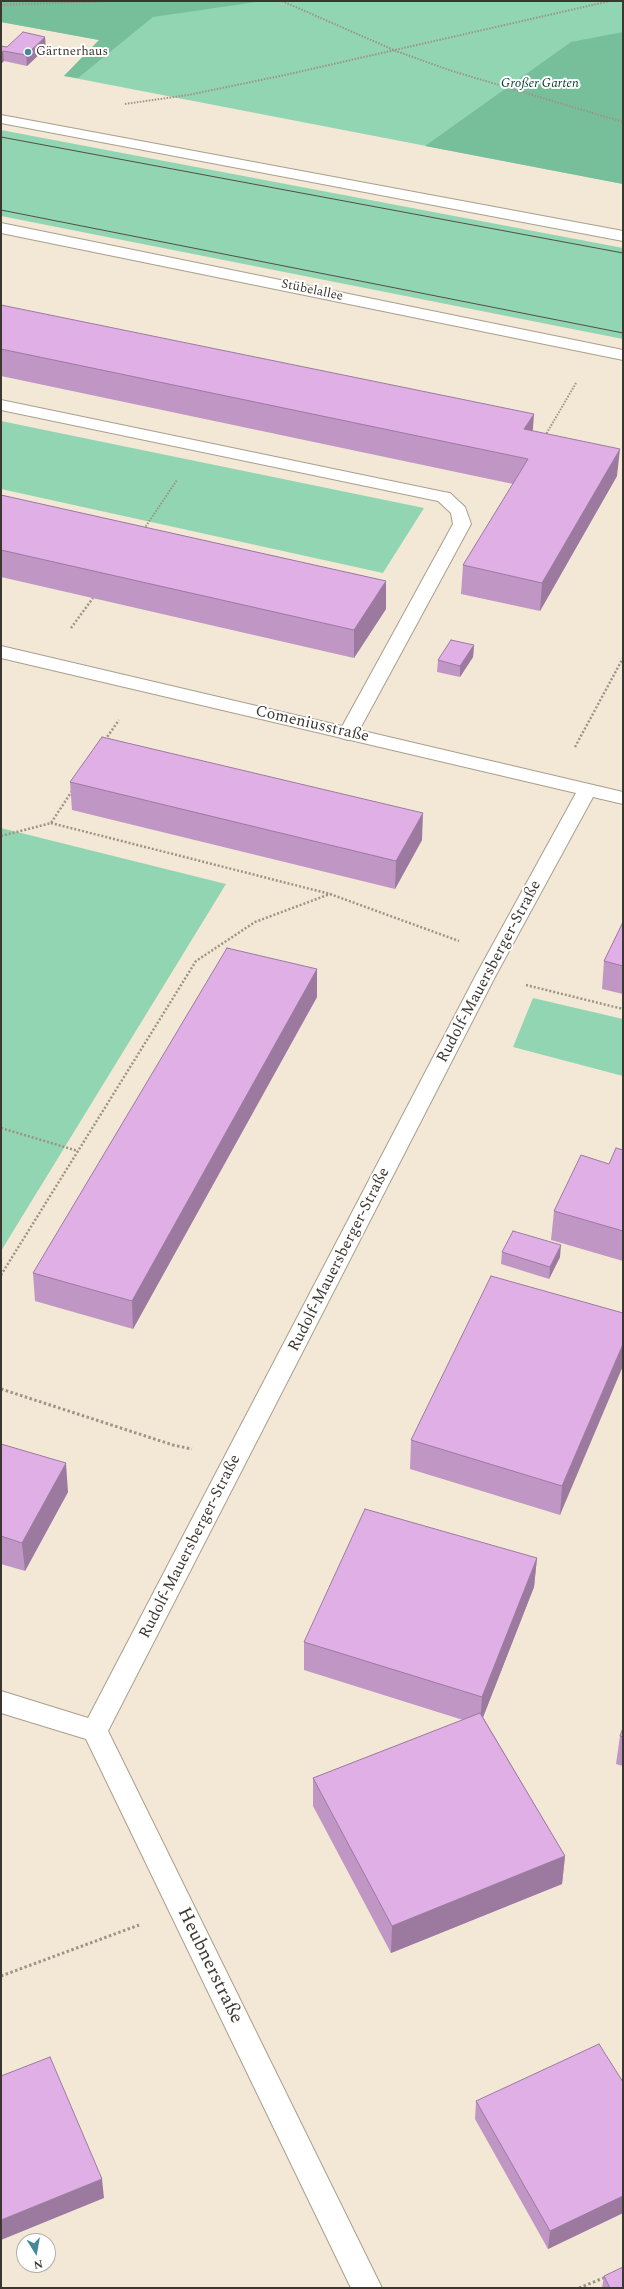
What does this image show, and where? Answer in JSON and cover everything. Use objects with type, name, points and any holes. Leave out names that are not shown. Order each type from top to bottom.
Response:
[{"type":"street","points":[[1,120],[623,236]]},
{"type":"street","name":"Stübelallee","points":[[1,228],[623,355]]},
{"type":"street","points":[[1,405],[444,497],[460,511],[462,524],[348,734]]},
{"type":"street","name":"Comeniusstraße","points":[[1,652],[623,798]]},
{"type":"street","name":"Rudolf-Mauersberger-Straße","points":[[95,1731],[486,975],[499,954],[587,790]]},
{"type":"street","points":[[1,1702],[95,1731]]},
{"type":"street","name":"Heubnerstraße","points":[[95,1731],[367,2288]]},
{"type":"path","points":[[1,5],[107,1]]},
{"type":"path","points":[[282,1],[396,51],[452,71],[623,122]]},
{"type":"path","points":[[119,105],[188,95],[396,51],[610,1]]},
{"type":"path","points":[[543,440],[577,380]]},
{"type":"path","points":[[142,532],[200,446]]},
{"type":"path","points":[[556,783],[623,658]]},
{"type":"path","points":[[103,744],[142,685]]},
{"type":"path","points":[[51,823],[72,790]]},
{"type":"path","points":[[1,836],[51,823],[330,894],[433,933],[499,954]]},
{"type":"path","points":[[1,1275],[196,961],[255,922],[330,894]]},
{"type":"path","points":[[486,975],[623,1009]]},
{"type":"path","points":[[1,1128],[78,1151]]},
{"type":"path","points":[[1,1389],[173,1445],[238,1457]]},
{"type":"path","points":[[1,1976],[181,1909]]},
{"type":"path","points":[[579,2288],[610,2275]]},
{"type":"green space","name":"Großer Garten","points":[[1,1],[623,1],[623,184],[64,76],[99,40],[1,22]]},
{"type":"green space","points":[[1,1],[263,1],[153,17],[78,78],[64,76],[99,40],[1,22]]},
{"type":"green space","points":[[623,32],[623,184],[425,146],[571,42]]},
{"type":"green space","points":[[1,130],[623,248],[623,339],[1,216]]},
{"type":"green space","points":[[1,421],[424,508],[383,573],[1,489]]},
{"type":"green space","points":[[1,828],[226,884],[1,1251]]},
{"type":"green space","points":[[533,998],[623,1019],[623,1076],[513,1047]]},
{"type":"building","points":[[23,32],[45,37],[26,55],[3,51],[1,53],[1,46],[7,47]]},
{"type":"building","points":[[1,305],[534,414],[524,429],[620,449],[542,583],[463,565],[528,459],[1,349]]},
{"type":"building","points":[[1,495],[386,581],[354,630],[1,550]]},
{"type":"building","points":[[451,640],[474,645],[460,666],[438,660]]},
{"type":"building","points":[[102,737],[423,813],[396,861],[70,782]]},
{"type":"building","points":[[623,922],[623,966],[604,961]]},
{"type":"building","points":[[227,948],[317,969],[132,1301],[33,1273]]},
{"type":"building","points":[[616,1148],[623,1150],[623,1231],[554,1211],[581,1155],[609,1164]]},
{"type":"building","points":[[513,1231],[561,1245],[550,1267],[502,1252]]},
{"type":"building","points":[[491,1276],[623,1313],[623,1344],[562,1486],[411,1440]]},
{"type":"building","points":[[1,1444],[66,1463],[22,1543],[1,1536]]},
{"type":"building","points":[[365,1509],[537,1558],[482,1697],[304,1642]]},
{"type":"building","points":[[480,1713],[565,1856],[392,1926],[313,1778]]},
{"type":"building","points":[[623,1728],[623,1737],[620,1736]]},
{"type":"building","points":[[599,2044],[623,2082],[623,2196],[550,2231],[476,2101]]},
{"type":"building","points":[[50,2057],[102,2179],[1,2220],[1,2076]]},
{"type":"building","points":[[623,2267],[623,2288],[610,2288],[604,2276]]},
{"type":"tram line","points":[[1,137],[623,253]]},
{"type":"tram line","points":[[1,210],[623,333]]},
{"type":"place","name":"Gärtnerhaus","points":[[28,52]]}]
